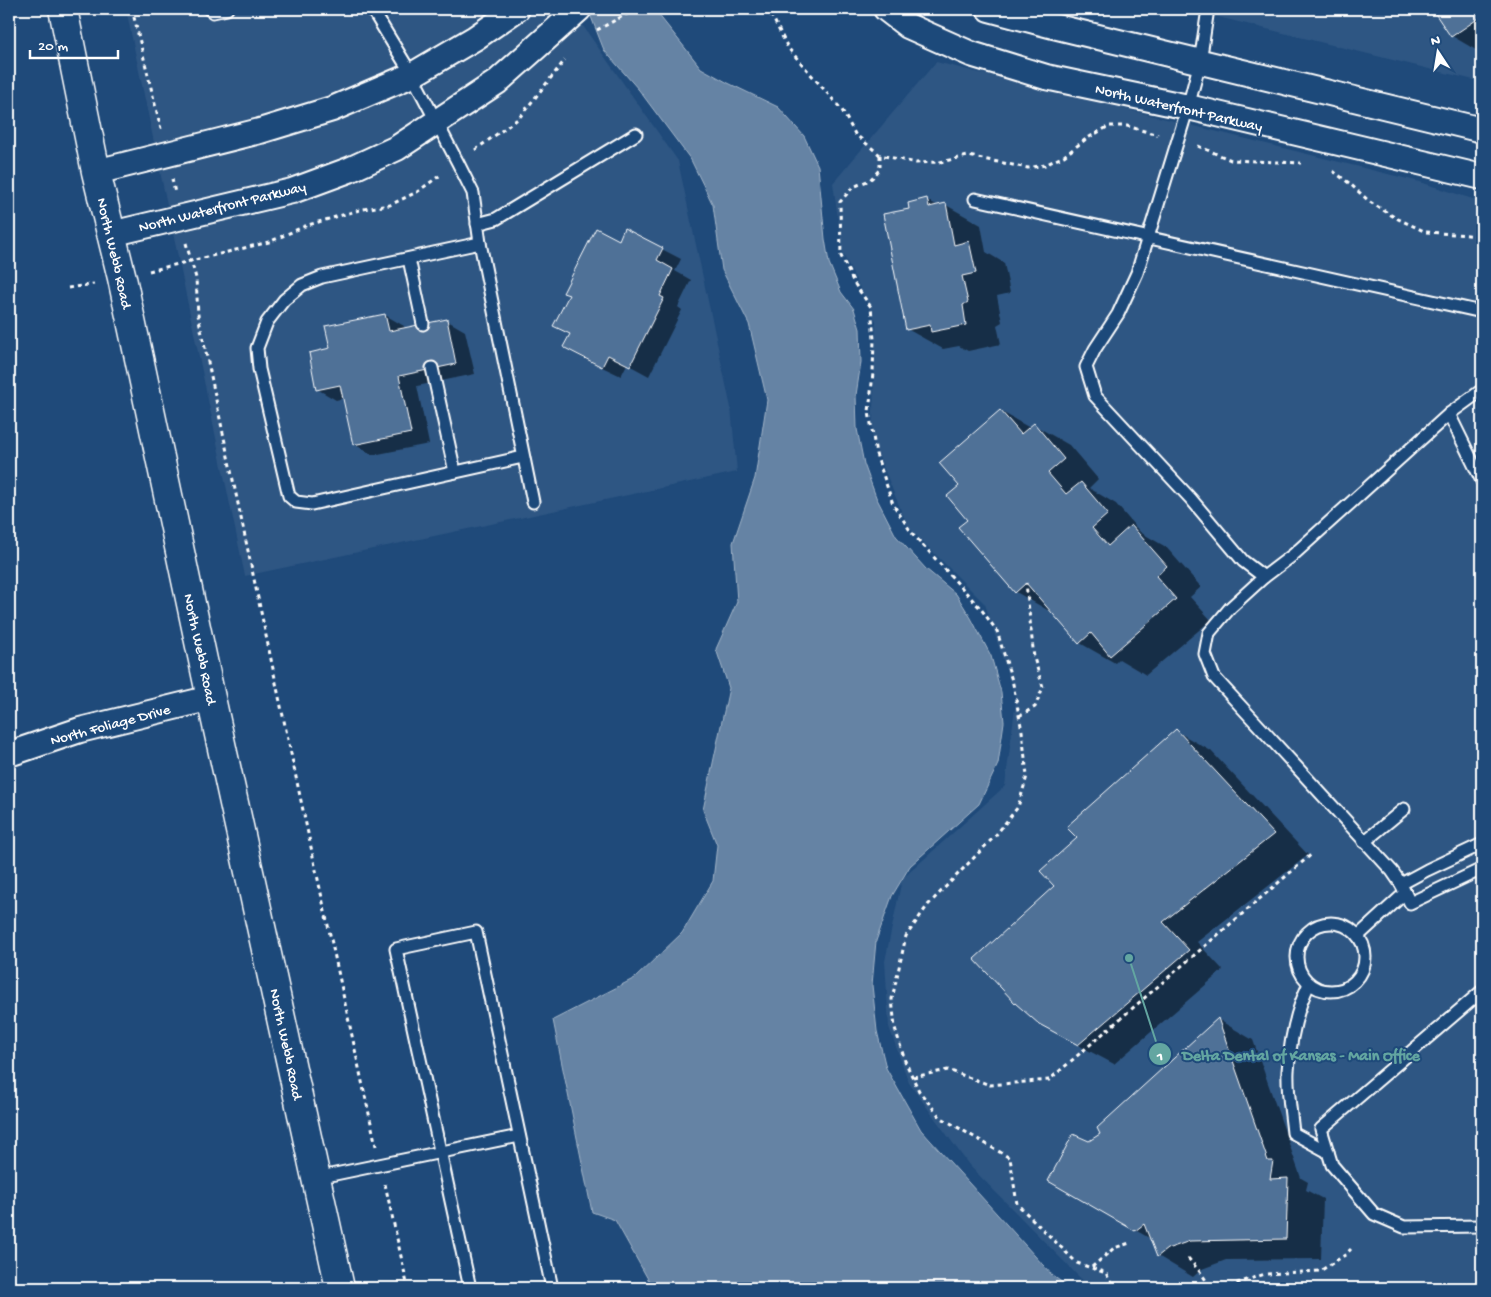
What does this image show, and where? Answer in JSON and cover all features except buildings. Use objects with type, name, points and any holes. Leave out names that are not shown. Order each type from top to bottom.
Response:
[{"type":"main road","name":"North Webb Road","points":[[63,9],[96,172],[124,288],[211,698],[340,1288]]},
{"type":"street","points":[[96,172],[260,131],[332,109],[412,75],[475,38],[517,9]]},
{"type":"street","name":"North Waterfront Parkway","points":[[111,234],[292,191],[349,170],[397,148],[497,82],[579,9]]},
{"type":"street","name":"North Waterfront Parkway","points":[[886,9],[908,26],[971,54],[1046,77],[1188,107],[1482,178]]},
{"type":"street","points":[[989,9],[1482,130]]},
{"type":"street","name":"North Foliage Drive","points":[[9,754],[80,730],[211,698]]},
{"type":"lane","points":[[209,9],[213,12],[227,9]]},
{"type":"lane","points":[[372,9],[412,75],[472,194],[480,243],[533,502]]},
{"type":"lane","points":[[1208,9],[1200,62],[1188,107],[1137,273],[1118,314],[1094,349],[1086,367],[1095,396],[1191,499],[1243,561],[1264,577]]},
{"type":"lane","points":[[477,224],[496,219],[636,134]]},
{"type":"lane","points":[[975,199],[1482,312]]},
{"type":"lane","points":[[480,243],[322,277],[302,285],[284,300],[267,322],[258,348],[259,369],[289,496],[296,502],[312,504],[524,457]]},
{"type":"lane","points":[[409,259],[423,324]]},
{"type":"lane","points":[[432,368],[455,472]]},
{"type":"lane","points":[[1482,390],[1450,414],[1293,555],[1264,577],[1230,608],[1209,633],[1205,654],[1214,677],[1392,871],[1410,903],[1482,869]]},
{"type":"lane","points":[[1450,414],[1482,481]]},
{"type":"lane","points":[[1364,842],[1404,809]]},
{"type":"lane","points":[[1358,936],[1403,889],[1427,870],[1482,844]]},
{"type":"lane","points":[[1324,923],[1345,925],[1354,931],[1361,941],[1365,952],[1365,964],[1353,984],[1342,990],[1331,992],[1319,990],[1309,984],[1301,975],[1296,953],[1299,943],[1305,934],[1313,927],[1324,923]]},
{"type":"lane","points":[[470,1288],[442,1152],[396,949],[476,932],[552,1288]]},
{"type":"lane","points":[[1309,984],[1300,1004],[1293,1032],[1288,1072],[1293,1133],[1328,1152]]},
{"type":"lane","points":[[1482,991],[1321,1129],[1332,1165],[1374,1214],[1404,1228],[1482,1226]]},
{"type":"lane","points":[[316,1178],[519,1136]]},
{"type":"path","points":[[132,9],[190,260],[196,278],[198,315],[304,814],[408,1288]]},
{"type":"path","points":[[594,32],[636,9]]},
{"type":"path","points":[[765,9],[773,18],[788,48],[842,110],[855,134],[880,155],[916,163],[940,162],[968,156],[1028,168],[1045,166],[1064,156],[1086,139],[1109,126],[1127,126],[1207,149],[1231,160],[1305,163]]},
{"type":"path","points":[[880,155],[880,169],[870,180],[853,187],[840,202],[841,256],[854,284],[871,307],[874,339],[869,412],[876,454],[893,504],[911,532],[981,609],[997,631],[1013,684],[1022,731],[1027,776],[1018,807],[995,836],[928,905],[906,936],[892,999],[895,1028],[905,1061],[918,1090],[940,1118],[1010,1158],[1017,1204],[1077,1263],[1106,1272],[1114,1288]]},
{"type":"path","points":[[1330,169],[1377,206],[1396,218],[1426,232],[1482,236]]},
{"type":"path","points":[[1019,716],[1035,707],[1043,687],[1034,658],[1026,583]]},
{"type":"path","points":[[912,1077],[948,1070],[990,1085],[1050,1080],[1313,853]]},
{"type":"path","points":[[1092,1268],[1114,1248],[1130,1243]]},
{"type":"path","points":[[1230,1288],[1235,1284],[1265,1274],[1320,1271],[1345,1255],[1350,1249]]},
{"type":"path","points":[[1188,1258],[1211,1288]]},
{"type":"shaded area","points":[[126,9],[571,9],[678,161],[731,408],[737,472],[245,576]]},
{"type":"shaded area","points":[[588,9],[654,9],[701,68],[778,107],[804,136],[818,166],[829,263],[841,292],[854,309],[860,329],[861,362],[856,395],[857,429],[864,464],[876,497],[896,536],[926,569],[956,594],[971,618],[991,656],[1001,692],[1004,722],[998,764],[979,804],[910,866],[892,896],[876,941],[872,985],[877,1031],[886,1068],[921,1130],[1053,1276],[1070,1288],[653,1288],[615,1220],[592,1212],[553,1020],[635,978],[682,933],[713,881],[717,845],[703,810],[729,688],[716,649],[737,602],[733,543],[755,478],[767,400],[749,324],[722,270],[713,205],[691,160],[639,90],[604,50]]},
{"type":"shaded area","points":[[1186,9],[1482,9],[1482,82]]},
{"type":"shaded area","points":[[936,62],[1420,182],[1482,202],[1482,1288],[1090,1288],[969,1165],[909,1083],[889,1027],[885,961],[902,879],[1005,786],[1016,700],[985,604],[908,527],[872,440],[876,321],[843,254],[833,183]]},
{"type":"place","name":"Delta Dental of Kansas - Main Office","points":[[1129,958]]}]
